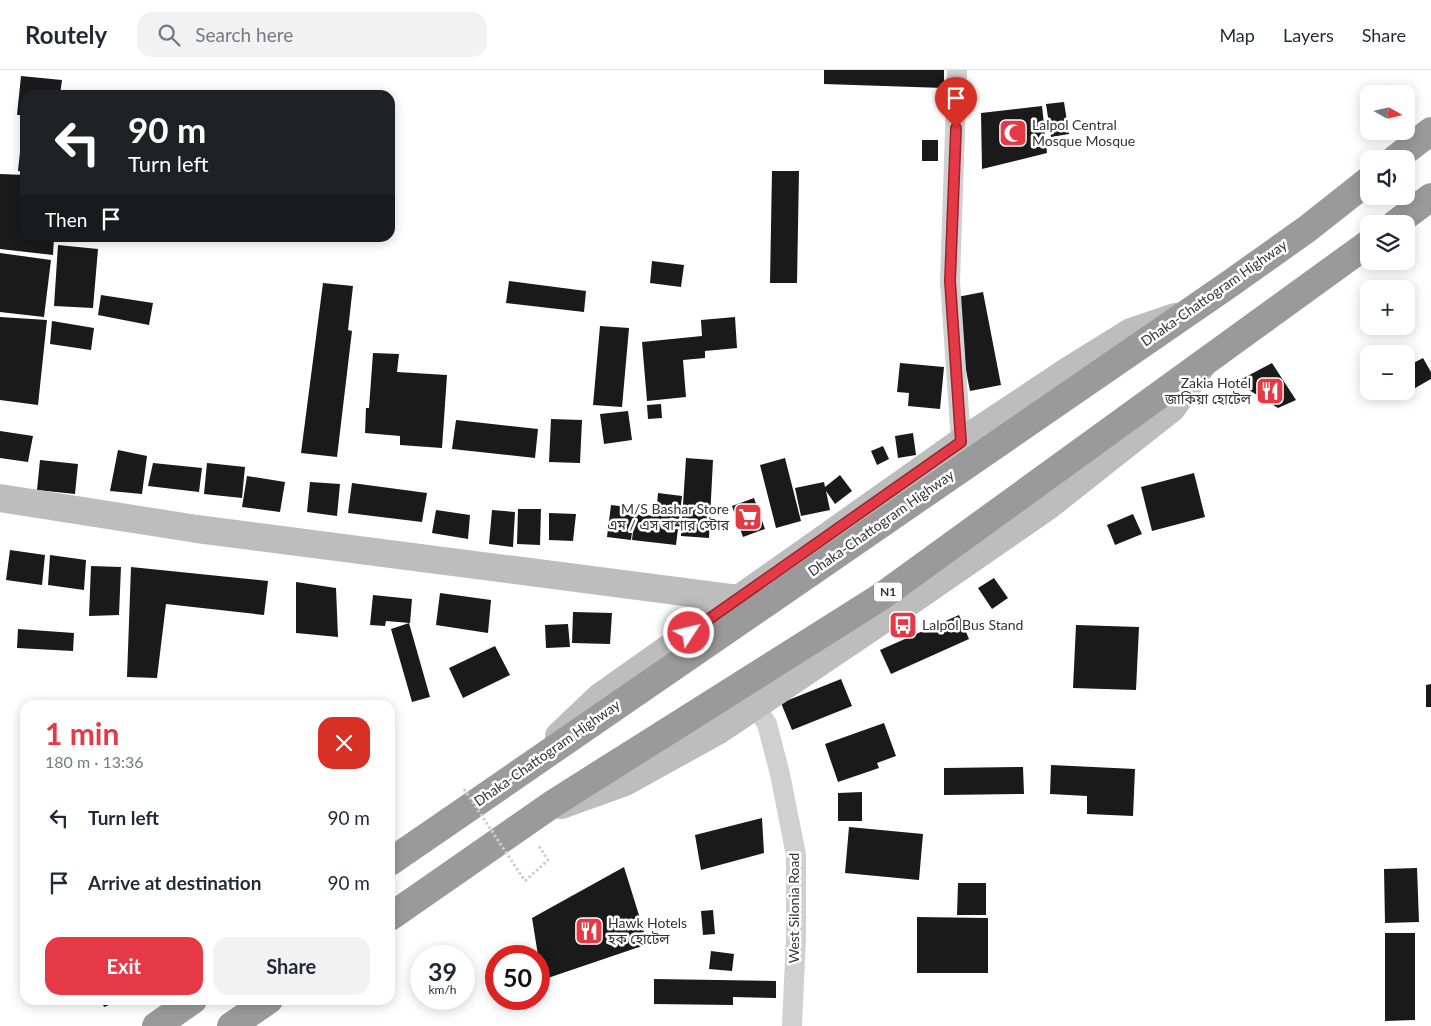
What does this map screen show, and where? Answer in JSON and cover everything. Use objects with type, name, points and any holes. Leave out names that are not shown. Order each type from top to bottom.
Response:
[{"type":"highway","points":[[1407,150],[1431,131]]},
{"type":"highway","name":"Dhaka-Chattogram Highway","points":[[395,859],[1186,313],[1299,234],[1360,187]]},
{"type":"highway","points":[[1407,215],[1431,197]]},
{"type":"highway","name":"N1","points":[[395,914],[533,818],[882,596],[1360,250]]},
{"type":"highway","points":[[156,1026],[186,1005]]},
{"type":"highway","points":[[231,1026],[262,1005]]},
{"type":"main road","points":[[524,769],[600,697],[961,442],[1068,370],[1131,332],[1186,313]]},
{"type":"main road","points":[[533,818],[625,782],[719,730],[921,594],[1048,506],[1172,408],[1205,362]]},
{"type":"main road","points":[[0,498],[197,529],[738,599]]},
{"type":"main road","points":[[652,588],[677,601],[683,612],[684,625],[678,641]]},
{"type":"street","points":[[957,70],[950,281],[961,442]]},
{"type":"street","name":"West Silonia Road","points":[[754,706],[767,724],[780,774],[796,855],[796,938],[792,1026]]},
{"type":"path","points":[[464,789],[525,880],[548,860],[533,818]]},
{"type":"building","points":[[824,70],[944,70],[944,88],[824,84]]},
{"type":"building","points":[[21,76],[62,80],[61,90],[20,90],[20,115],[17,115]]},
{"type":"building","points":[[1064,102],[1069,134],[1051,137],[1046,104]]},
{"type":"building","name":"Lalpol Central Mosque Mosque","points":[[1042,106],[1047,153],[982,169],[981,113]]},
{"type":"building","points":[[922,140],[938,140],[938,161],[922,161]]},
{"type":"building","points":[[20,152],[20,171],[18,171]]},
{"type":"building","points":[[772,171],[799,171],[797,283],[770,283]]},
{"type":"building","points":[[0,174],[20,175],[20,242],[54,242],[53,255],[0,249]]},
{"type":"building","points":[[58,245],[98,249],[93,308],[54,306]]},
{"type":"building","points":[[0,253],[51,260],[44,317],[0,312]]},
{"type":"building","points":[[652,261],[684,265],[681,287],[650,283]]},
{"type":"building","points":[[509,281],[586,291],[584,312],[506,303]]},
{"type":"building","points":[[323,283],[353,286],[348,330],[352,331],[337,457],[301,453]]},
{"type":"building","points":[[983,292],[1001,385],[970,391],[952,298]]},
{"type":"building","points":[[101,295],[153,303],[149,325],[98,315]]},
{"type":"building","points":[[0,317],[47,320],[38,405],[0,400]]},
{"type":"building","points":[[735,317],[737,348],[705,351],[705,358],[683,360],[686,397],[647,401],[642,342],[702,336],[701,320]]},
{"type":"building","points":[[52,321],[94,328],[91,350],[50,344]]},
{"type":"building","points":[[600,326],[629,328],[622,407],[593,405]]},
{"type":"building","points":[[373,353],[399,354],[397,372],[447,375],[442,448],[400,445],[400,436],[365,433]]},
{"type":"building","points":[[1423,358],[1431,372],[1431,379],[1415,388],[1415,362]]},
{"type":"building","points":[[900,363],[944,367],[940,409],[908,406],[909,393],[897,392]]},
{"type":"building","name":"Zakia Hotel জাকিয়া হোটেল","points":[[1272,363],[1296,400],[1278,408],[1236,382]]},
{"type":"building","points":[[661,404],[662,418],[648,419],[647,405]]},
{"type":"building","points":[[628,411],[632,440],[604,444],[600,414]]},
{"type":"building","points":[[551,419],[582,420],[580,463],[549,462]]},
{"type":"building","points":[[456,420],[538,429],[535,458],[452,449]]},
{"type":"building","points":[[0,431],[33,436],[28,462],[0,458]]},
{"type":"building","points":[[913,433],[916,455],[898,458],[895,436]]},
{"type":"building","points":[[883,446],[889,459],[877,465],[871,451]]},
{"type":"building","points":[[118,450],[147,456],[142,494],[110,491]]},
{"type":"building","points":[[686,458],[713,460],[709,538],[681,536]]},
{"type":"building","points":[[785,458],[801,521],[776,528],[760,465]]},
{"type":"building","points":[[40,460],[78,464],[75,494],[37,490]]},
{"type":"building","points":[[153,463],[202,468],[199,492],[148,486]]},
{"type":"building","points":[[207,463],[245,467],[242,498],[204,494]]},
{"type":"building","points":[[1194,473],[1205,517],[1152,531],[1141,487]]},
{"type":"building","points":[[840,475],[852,491],[835,504],[826,491],[830,510],[801,516],[795,488],[824,482],[825,487]]},
{"type":"building","points":[[247,476],[285,482],[280,512],[242,507]]},
{"type":"building","points":[[310,482],[340,484],[337,516],[307,512]]},
{"type":"building","points":[[352,483],[427,493],[422,522],[348,513]]},
{"type":"building","points":[[658,493],[682,496],[676,545],[632,540],[635,514],[656,516]]},
{"type":"building","name":"M/S Bashar Store এম / এস বাশার স্টোর","points":[[754,498],[765,529],[743,537],[732,506]]},
{"type":"building","points":[[611,505],[635,508],[631,540],[607,537]]},
{"type":"building","points":[[518,509],[541,509],[540,545],[517,544]]},
{"type":"building","points":[[436,510],[470,515],[468,539],[432,533]]},
{"type":"building","points":[[492,510],[515,512],[513,547],[489,544]]},
{"type":"building","points":[[549,513],[576,514],[573,541],[549,540]]},
{"type":"building","points":[[1133,514],[1142,534],[1115,545],[1107,525]]},
{"type":"building","points":[[10,550],[45,555],[42,585],[6,580]]},
{"type":"building","points":[[50,555],[86,560],[84,590],[48,585]]},
{"type":"building","points":[[91,566],[121,567],[119,615],[89,616]]},
{"type":"building","points":[[131,567],[268,581],[264,615],[166,604],[157,678],[127,677]]},
{"type":"building","points":[[994,578],[1008,598],[992,609],[978,588]]},
{"type":"building","points":[[296,582],[336,588],[338,637],[296,633]]},
{"type":"building","points":[[440,593],[491,600],[488,633],[436,625]]},
{"type":"building","points":[[373,595],[412,599],[410,623],[386,621],[385,626],[370,625]]},
{"type":"building","points":[[573,612],[612,613],[610,644],[572,643]]},
{"type":"building","points":[[959,615],[969,639],[891,674],[880,650]]},
{"type":"building","points":[[409,623],[430,697],[412,702],[391,629]]},
{"type":"building","points":[[568,624],[570,647],[546,648],[545,625]]},
{"type":"building","points":[[1076,625],[1139,627],[1136,690],[1073,688]]},
{"type":"building","points":[[18,629],[74,633],[73,651],[17,648]]},
{"type":"building","points":[[495,646],[510,675],[463,698],[449,668]]},
{"type":"building","points":[[841,679],[852,706],[792,730],[781,703]]},
{"type":"building","points":[[1431,684],[1431,707],[1426,707],[1426,685]]},
{"type":"building","points":[[884,723],[896,756],[877,763],[879,768],[838,782],[825,744]]},
{"type":"building","points":[[1051,765],[1135,769],[1133,816],[1087,814],[1087,796],[1050,794]]},
{"type":"building","points":[[1023,767],[1024,794],[944,795],[944,768]]},
{"type":"building","points":[[862,792],[862,821],[838,821],[838,793]]},
{"type":"building","points":[[762,818],[764,853],[701,870],[695,835]]},
{"type":"building","points":[[849,827],[923,834],[919,880],[845,873]]},
{"type":"building","name":"Hawk Hotels হক হোটেল","points":[[624,867],[648,944],[550,977],[550,945],[536,945],[532,918]]},
{"type":"building","points":[[1417,868],[1419,922],[1385,923],[1384,869]]},
{"type":"building","points":[[958,883],[986,883],[986,915],[957,915]]},
{"type":"building","points":[[713,910],[715,934],[703,935],[701,911]]},
{"type":"building","points":[[917,917],[988,918],[988,973],[917,973]]},
{"type":"building","points":[[1385,933],[1415,933],[1415,1020],[1385,1021]]},
{"type":"building","points":[[711,951],[734,954],[732,971],[709,969]]},
{"type":"building","points":[[654,979],[776,981],[776,998],[733,997],[733,1005],[654,1004]]},
{"type":"place","name":"Lalpol Central Mosque Mosque","points":[[1013,133]]},
{"type":"place","name":"Zakia Hotel জাকিয়া হোটেল","points":[[1270,391]]},
{"type":"place","name":"M/S Bashar Store এম / এস বাশার স্টোর","points":[[748,517]]},
{"type":"place","name":"Lalpol Bus Stand","points":[[903,625]]},
{"type":"place","name":"Hawk Hotels হক হোটেল","points":[[589,931]]},
{"type":"route","points":[[689,633],[961,442],[950,281],[956,128]]}]
